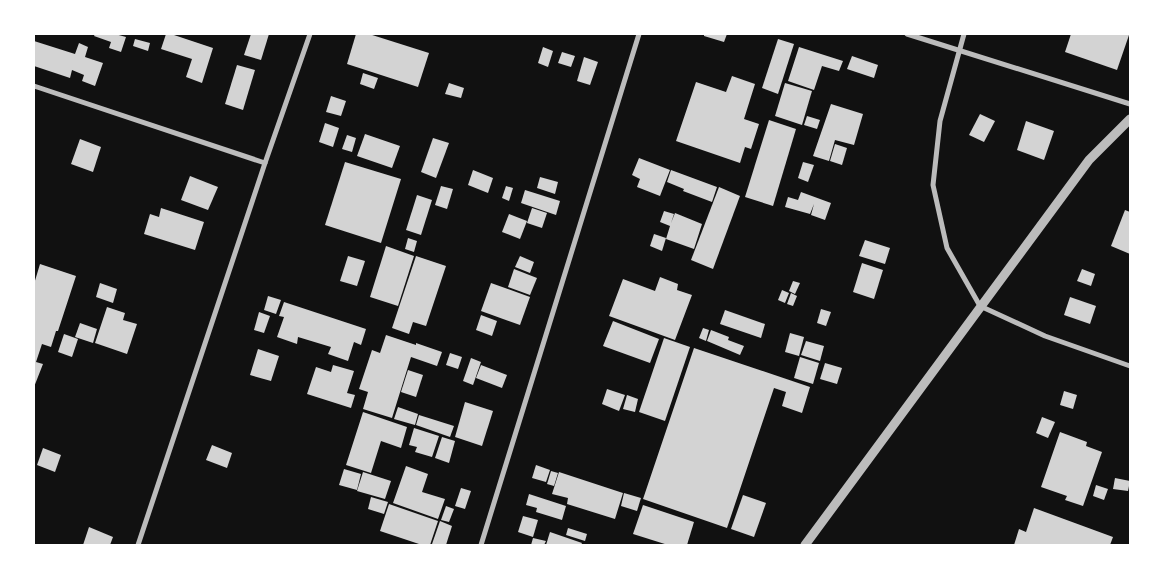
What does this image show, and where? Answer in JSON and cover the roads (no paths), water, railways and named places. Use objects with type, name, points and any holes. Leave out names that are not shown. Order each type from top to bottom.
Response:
[{"type":"street","points":[[138,545],[310,34]]},
{"type":"street","points":[[480,545],[639,34]]},
{"type":"street","points":[[907,34],[1130,104]]},
{"type":"street","points":[[964,34],[940,121],[933,184],[947,248],[980,306],[1045,336],[1130,366]]},
{"type":"street","points":[[34,86],[265,163]]},
{"type":"street","points":[[805,545],[1089,160],[1130,119]]}]
